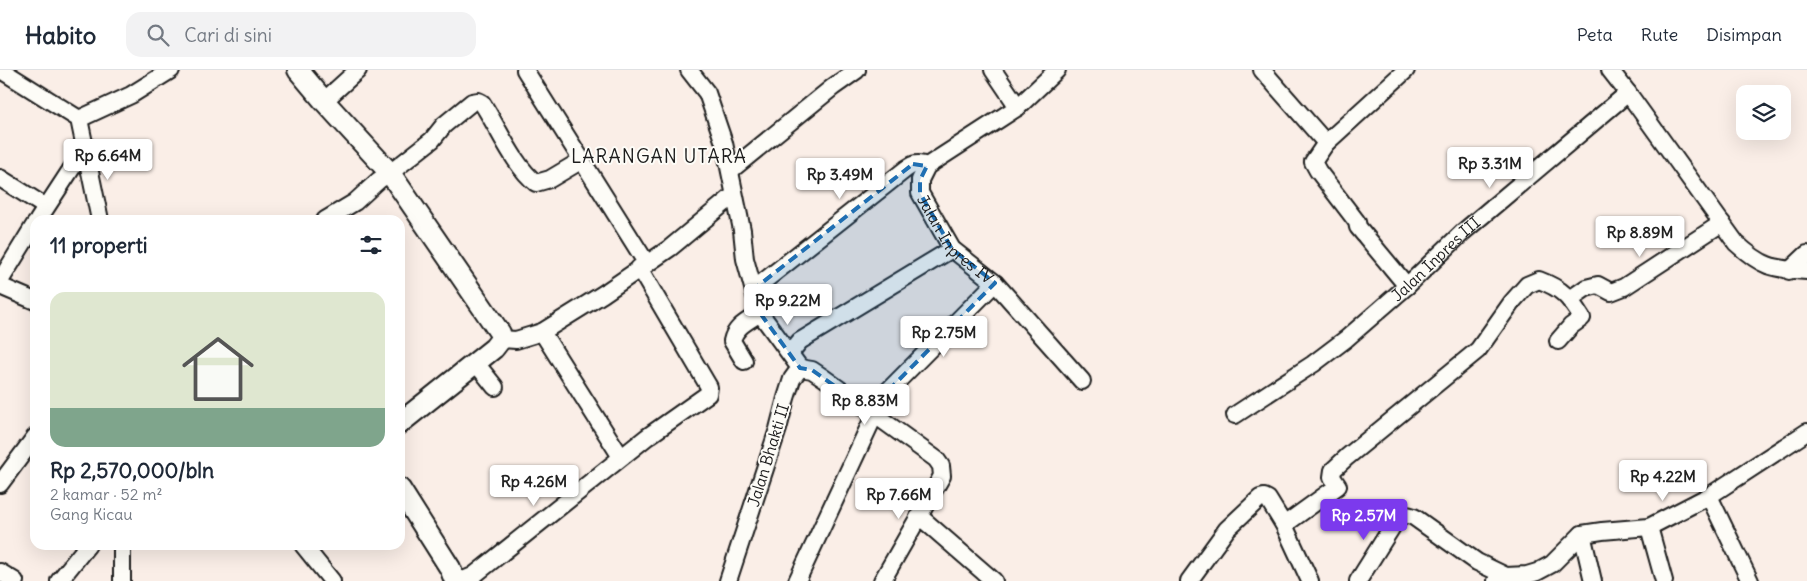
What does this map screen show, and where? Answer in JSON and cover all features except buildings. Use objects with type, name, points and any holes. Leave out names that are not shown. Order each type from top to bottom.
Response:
[{"type":"street","points":[[1,70],[81,118]]},
{"type":"street","points":[[81,118],[131,95],[171,70]]},
{"type":"street","points":[[298,70],[390,174],[498,329],[501,339]]},
{"type":"street","points":[[324,101],[358,70]]},
{"type":"street","points":[[461,581],[473,576],[621,458],[708,394],[710,390],[643,266],[582,160],[525,70]]},
{"type":"street","points":[[689,70],[707,93],[724,143],[742,230],[745,259],[760,313],[800,368],[812,370],[824,378],[936,459],[941,466],[942,476],[882,581]]},
{"type":"street","points":[[730,170],[857,70]]},
{"type":"street","points":[[993,70],[1018,107]]},
{"type":"street","name":"Jalan Inpres IV","points":[[1058,70],[1018,107],[927,166],[920,180],[920,193],[952,249],[995,283],[1082,381]]},
{"type":"street","points":[[1262,70],[1326,143]]},
{"type":"street","points":[[1406,70],[1326,143],[1313,162],[1318,172],[1357,222],[1358,227],[1407,286]]},
{"type":"street","points":[[1610,70],[1736,243],[1750,256],[1775,268],[1790,271],[1807,271]]},
{"type":"street","name":"Jalan Inpres III","points":[[1235,415],[1313,364],[1364,324],[1463,232],[1628,93]]},
{"type":"street","points":[[333,215],[355,202],[379,180],[390,174],[432,140],[444,125],[472,102],[478,101],[482,103],[498,132],[528,175],[536,183],[550,179],[582,160]]},
{"type":"street","points":[[81,118],[85,148],[99,215]]},
{"type":"street","points":[[0,178],[42,213],[85,148]]},
{"type":"street","points":[[754,289],[913,164],[920,163],[927,166]]},
{"type":"street","points":[[501,339],[516,340],[542,332],[603,294],[670,248],[734,194]]},
{"type":"street","points":[[1570,299],[1586,288],[1598,285],[1611,292],[1624,287],[1722,222]]},
{"type":"street","points":[[30,233],[1,287],[30,299]]},
{"type":"street","points":[[790,353],[800,341],[952,249]]},
{"type":"street","points":[[1790,271],[1807,254]]},
{"type":"street","points":[[1284,525],[1338,486],[1332,478],[1333,470],[1347,457],[1478,350],[1512,302],[1527,285],[1540,280],[1555,286],[1570,299],[1582,318],[1571,326],[1558,341]]},
{"type":"street","points":[[797,581],[872,412],[995,283]]},
{"type":"street","points":[[744,361],[732,341],[733,335],[738,328],[760,313]]},
{"type":"street","points":[[542,332],[621,458]]},
{"type":"street","points":[[405,419],[494,348],[501,339]]},
{"type":"street","points":[[475,362],[495,387]]},
{"type":"street","name":"Jalan Bhakti II","points":[[728,581],[778,429],[792,379],[800,368]]},
{"type":"street","points":[[1358,581],[1397,518],[1407,514],[1501,578],[1526,578],[1552,564],[1582,534],[1649,527],[1709,496],[1807,432]]},
{"type":"street","points":[[0,484],[30,445]]},
{"type":"street","points":[[1709,496],[1750,581]]},
{"type":"street","points":[[405,497],[450,568],[455,581]]},
{"type":"street","points":[[1189,581],[1228,530],[1260,498],[1268,499],[1284,525],[1310,581]]},
{"type":"street","points":[[919,516],[994,581]]},
{"type":"street","points":[[1649,527],[1664,581]]},
{"type":"street","points":[[1582,534],[1592,581]]},
{"type":"street","points":[[59,581],[84,550]]},
{"type":"street","points":[[122,550],[122,581]]},
{"type":"street","points":[[306,550],[332,581]]},
{"type":"street","points":[[0,572],[15,581]]},
{"type":"highlighted area","points":[[913,164],[927,166],[920,180],[920,193],[952,249],[995,283],[869,410],[812,370],[800,368],[771,329],[760,313],[754,289]]},
{"type":"district","name":"LARANGAN UTARA","points":[[659,156]]}]
